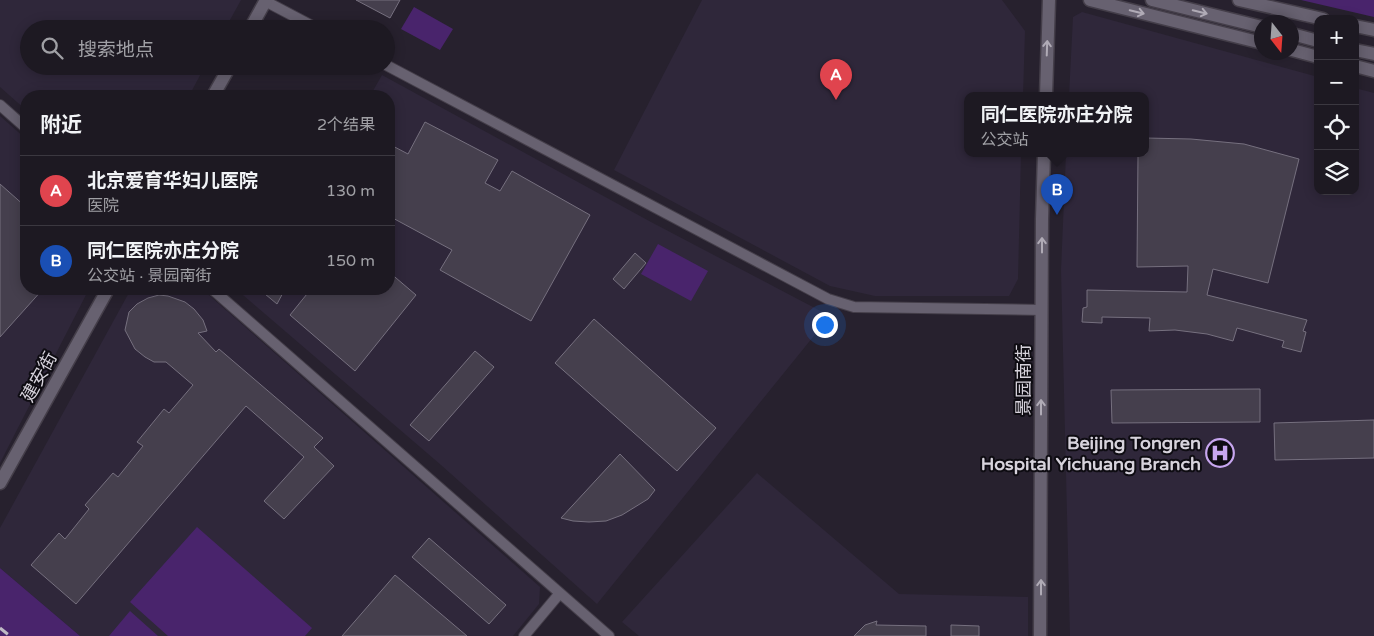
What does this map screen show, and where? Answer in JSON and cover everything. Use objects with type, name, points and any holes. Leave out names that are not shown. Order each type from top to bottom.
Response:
[{"type":"street","points":[[255,20],[266,0],[302,20]]},
{"type":"street","points":[[1046,92],[1049,0]]},
{"type":"street","points":[[1090,0],[1254,41]]},
{"type":"street","points":[[1152,0],[1254,25]]},
{"type":"street","points":[[1239,0],[1314,17]]},
{"type":"street","points":[[1359,27],[1374,30]]},
{"type":"street","points":[[1299,36],[1314,39]]},
{"type":"street","points":[[1359,51],[1374,54]]},
{"type":"street","points":[[1299,52],[1314,56]]},
{"type":"street","points":[[1359,67],[1374,71]]},
{"type":"street","points":[[395,70],[828,299],[854,307],[1042,310]]},
{"type":"street","points":[[216,90],[225,75]]},
{"type":"street","points":[[0,105],[20,123]]},
{"type":"street","name":"景园南街","points":[[1040,636],[1044,157]]},
{"type":"street","name":"建安街","points":[[0,483],[105,295]]},
{"type":"street","points":[[219,295],[609,636]]},
{"type":"street","points":[[524,636],[560,593]]},
{"type":"shaded area","points":[[0,0],[241,0],[230,20],[20,20],[20,75],[200,75],[192,90],[20,90],[20,105],[0,87]]},
{"type":"shaded area","points":[[702,0],[1002,0],[1025,31],[1023,92],[964,92],[964,157],[1021,157],[1018,279],[1009,296],[875,296],[830,286],[614,170]]},
{"type":"shaded area","points":[[1301,0],[1374,0],[1374,17]]},
{"type":"shaded area","points":[[414,7],[453,29],[440,50],[401,29]]},
{"type":"shaded area","name":"Beijing Tongren Hospital Yichuang Branch","points":[[1082,12],[1314,76],[1314,195],[1359,195],[1359,89],[1374,93],[1374,636],[1070,636],[1061,270],[1066,157],[1149,157],[1149,92],[1069,92],[1073,17]]},
{"type":"shaded area","points":[[382,75],[651,222],[830,316],[597,604],[441,465],[243,295],[395,295],[395,90],[373,90]]},
{"type":"shaded area","points":[[0,116],[20,134],[20,295],[86,295],[0,463]]},
{"type":"shaded area","points":[[658,244],[708,271],[691,301],[641,274]]},
{"type":"shaded area","points":[[128,295],[209,295],[540,587],[539,604],[513,636],[80,636],[0,568],[0,528]]},
{"type":"shaded area","points":[[757,473],[899,594],[1028,597],[1028,636],[639,636],[622,622]]},
{"type":"shaded area","points":[[197,527],[312,628],[305,636],[168,636],[130,602]]},
{"type":"shaded area","points":[[0,568],[80,636],[0,636]]},
{"type":"shaded area","points":[[130,611],[158,636],[109,636]]},
{"type":"building","points":[[356,0],[400,0],[390,18]]},
{"type":"building","points":[[425,122],[498,160],[485,183],[500,191],[512,171],[590,215],[531,321],[440,270],[452,250],[395,219],[395,147],[408,154]]},
{"type":"building","points":[[1149,138],[1191,139],[1244,144],[1299,159],[1268,283],[1213,269],[1207,295],[1307,320],[1303,331],[1306,332],[1301,352],[1282,347],[1284,341],[1237,328],[1233,341],[1207,334],[1175,330],[1149,331],[1150,318],[1102,317],[1102,323],[1082,322],[1083,308],[1087,307],[1087,290],[1187,292],[1188,266],[1137,267],[1138,157],[1149,157]]},
{"type":"building","points":[[0,184],[20,202],[20,295],[38,295],[0,337]]},
{"type":"building","points":[[635,253],[646,263],[624,289],[613,279]]},
{"type":"building","points":[[395,277],[416,295],[355,371],[290,315],[306,295],[395,295]]},
{"type":"building","points":[[159,295],[185,302],[194,309],[203,320],[207,331],[198,333],[216,352],[219,349],[323,438],[314,447],[334,466],[284,519],[264,501],[304,457],[246,406],[76,604],[31,565],[59,533],[65,539],[89,509],[85,505],[113,473],[118,477],[143,446],[137,442],[164,409],[169,413],[193,385],[166,362],[154,362],[135,349],[125,330],[129,312],[137,304]]},
{"type":"building","points":[[266,295],[282,295],[277,304]]},
{"type":"building","points":[[594,319],[716,428],[677,471],[555,363]]},
{"type":"building","points":[[475,351],[494,367],[429,441],[410,425]]},
{"type":"building","points":[[1260,389],[1260,422],[1112,423],[1111,390]]},
{"type":"building","points":[[1374,420],[1374,458],[1275,460],[1274,423]]},
{"type":"building","points":[[620,454],[655,490],[648,499],[622,515],[606,521],[573,521],[561,518]]},
{"type":"building","points":[[429,538],[506,605],[489,624],[412,557]]},
{"type":"building","points":[[395,575],[467,636],[342,636]]},
{"type":"building","points":[[877,621],[876,625],[926,626],[926,636],[854,636],[865,625]]},
{"type":"building","points":[[951,625],[979,626],[979,636],[951,636]]},
{"type":"railway","points":[[0,628],[10,636]]},
{"type":"place","name":"北京爱育华妇儿医院","points":[[836,100]]},
{"type":"place","name":"同仁医院亦庄分院","points":[[1057,215]]},
{"type":"place","name":"Beijing Tongren Hospital Yichuang Branch","points":[[1220,453]]}]
